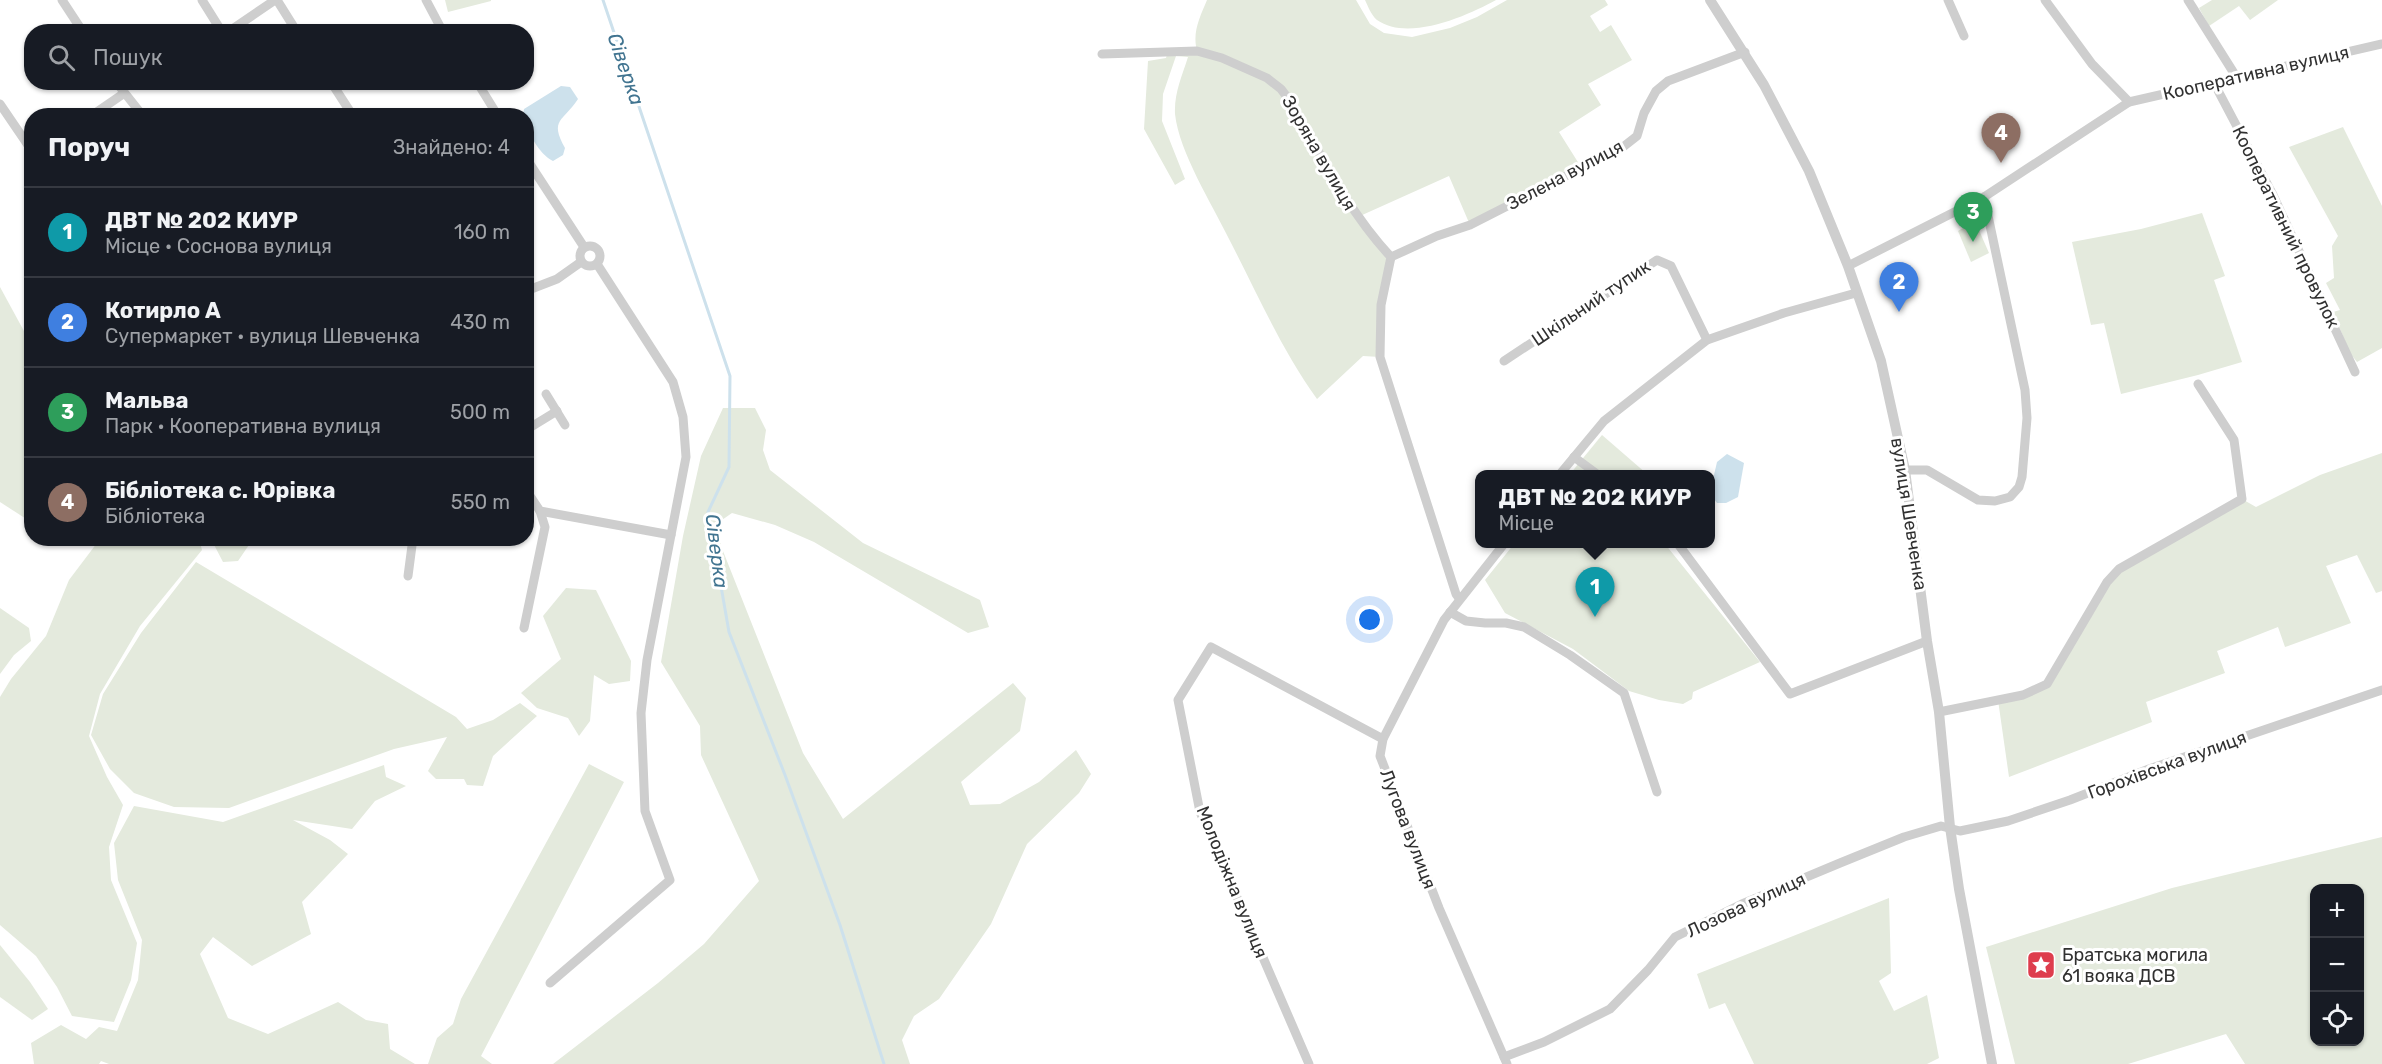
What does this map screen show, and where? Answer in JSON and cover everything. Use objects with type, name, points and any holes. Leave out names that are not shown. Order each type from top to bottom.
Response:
[{"type":"street","points":[[62,0],[78,24]]},
{"type":"street","points":[[202,0],[217,24]]},
{"type":"street","points":[[240,24],[276,0],[292,24]]},
{"type":"street","points":[[426,0],[439,24]]},
{"type":"street","name":"вулиця Шевченка","points":[[1710,0],[1745,52],[1787,126],[1809,171],[1848,266],[1881,361],[1905,470],[1927,641],[1939,712],[1950,827],[1959,889],[1992,1064]]},
{"type":"street","points":[[1948,0],[1964,36]]},
{"type":"street","points":[[2045,0],[2092,64],[2129,102]]},
{"type":"street","points":[[2188,0],[2237,78]]},
{"type":"street","name":"Кооперативна вулиця","points":[[1848,266],[1984,197],[2129,102],[2382,44]]},
{"type":"street","name":"Зоряна вулиця","points":[[1102,54],[1197,51],[1222,58],[1267,78],[1281,89],[1290,101],[1352,210],[1368,233],[1391,257]]},
{"type":"street","name":"Зелена вулиця","points":[[1391,257],[1437,236],[1470,225],[1623,147],[1637,136],[1644,113],[1656,91],[1668,81],[1745,52]]},
{"type":"street","name":"Кооперативний провулок","points":[[2214,83],[2272,193],[2355,372]]},
{"type":"street","points":[[121,90],[135,108]]},
{"type":"street","points":[[336,90],[348,108]]},
{"type":"street","points":[[482,90],[493,108]]},
{"type":"street","points":[[103,108],[123,94]]},
{"type":"street","points":[[0,104],[24,139]]},
{"type":"street","points":[[534,170],[584,247]]},
{"type":"street","points":[[1905,470],[1927,470],[1978,500],[1995,501],[2010,497],[2019,487],[2027,418],[2025,390],[1984,197]]},
{"type":"street","points":[[591,246],[598,251],[600,257],[597,264],[591,266],[581,262],[580,252],[584,247],[591,246]]},
{"type":"street","points":[[1391,257],[1381,305],[1380,357],[1459,598]]},
{"type":"street","name":"Шкільний тупик","points":[[1504,361],[1657,260],[1671,266],[1707,340]]},
{"type":"street","points":[[534,288],[557,279],[581,262]]},
{"type":"street","points":[[550,983],[670,880],[645,811],[641,713],[647,660],[686,457],[682,417],[673,382],[597,264]]},
{"type":"street","points":[[1563,470],[1604,421],[1707,340],[1784,313],[1856,293]]},
{"type":"street","points":[[1939,712],[2023,695],[2047,684],[2108,582],[2119,569],[2242,500],[2234,440],[2198,384]]},
{"type":"street","points":[[546,394],[565,425]]},
{"type":"street","points":[[534,425],[557,411]]},
{"type":"street","points":[[1574,457],[1592,470]]},
{"type":"street","points":[[524,627],[544,527],[540,512],[534,503]]},
{"type":"street","points":[[540,512],[671,535]]},
{"type":"street","points":[[408,576],[412,546]]},
{"type":"street","points":[[1383,740],[1444,620],[1500,548]]},
{"type":"street","points":[[1682,548],[1790,694],[1927,641]]},
{"type":"street","points":[[1450,612],[1466,621],[1506,622],[1524,627],[1570,655],[1624,693],[1657,792]]},
{"type":"street","name":"Молодіжна вулиця","points":[[1309,1064],[1200,812],[1178,700],[1211,647],[1383,740]]},
{"type":"street","name":"Горохівська вулиця","points":[[1950,827],[1960,831],[2008,821],[2149,769],[2382,690]]},
{"type":"street","name":"Лугова вулиця","points":[[1383,740],[1380,756],[1439,908],[1506,1061]]},
{"type":"street","name":"Лозова вулиця","points":[[1506,1061],[1610,1009],[1675,938],[1742,904],[1893,841],[1941,826],[1950,827]]},
{"type":"shaded area","points":[[445,0],[491,0],[491,1],[448,12]]},
{"type":"shaded area","points":[[1207,0],[1356,0],[1370,24],[1384,33],[1412,37],[1450,28],[1477,17],[1507,0],[1605,0],[1608,5],[1590,16],[1600,32],[1611,25],[1632,60],[1588,84],[1601,105],[1559,132],[1581,167],[1470,225],[1449,176],[1360,216],[1391,257],[1381,305],[1380,357],[1363,356],[1317,399],[1270,320],[1189,161],[1175,114],[1179,85],[1188,57],[1176,56],[1163,94],[1162,121],[1185,179],[1175,185],[1144,129],[1148,61],[1166,58],[1168,51],[1197,51],[1196,31]]},
{"type":"shaded area","points":[[1365,0],[1496,0],[1454,19],[1421,28],[1405,28],[1390,26],[1377,20]]},
{"type":"shaded area","points":[[2212,0],[2278,0],[2250,20],[2239,6],[2209,26],[2199,8]]},
{"type":"shaded area","points":[[2343,127],[2382,206],[2382,348],[2357,362],[2350,353],[2333,312],[2340,310],[2326,283],[2334,278],[2332,246],[2338,236],[2289,147]]},
{"type":"shaded area","points":[[2202,213],[2225,276],[2214,280],[2242,362],[2121,394],[2104,323],[2091,325],[2072,242],[2141,229]]},
{"type":"shaded area","points":[[1975,221],[1989,253],[1971,262],[1958,231]]},
{"type":"shaded area","points":[[0,287],[24,331],[24,517],[0,502]]},
{"type":"shaded area","points":[[723,408],[755,408],[766,430],[763,450],[770,470],[863,543],[980,600],[989,627],[968,633],[814,542],[775,525],[732,513],[719,522],[721,546],[803,753],[843,819],[1013,683],[1026,698],[1020,731],[961,782],[970,805],[1000,804],[1039,782],[1076,750],[1091,774],[1079,793],[1027,844],[991,924],[939,999],[914,1016],[902,1040],[910,1064],[553,1064],[658,983],[704,944],[759,881],[701,755],[700,726],[661,662],[683,536],[701,456]]},
{"type":"shaded area","points":[[1602,435],[1642,470],[1573,470]]},
{"type":"shaded area","points":[[2382,453],[2382,591],[2376,593],[2357,555],[2326,566],[2351,623],[2285,647],[2278,627],[2217,651],[2225,673],[2146,702],[2152,722],[2009,777],[1998,700],[2047,684],[2119,569],[2242,499],[2256,507],[2320,475]]},
{"type":"shaded area","points":[[95,546],[201,546],[202,550],[140,626],[100,694],[89,736],[107,777],[123,805],[109,847],[111,880],[137,943],[131,980],[114,1022],[72,1016],[57,987],[36,956],[0,925],[0,697],[11,679],[46,636],[69,580]]},
{"type":"shaded area","points":[[215,546],[248,546],[238,561],[223,562]]},
{"type":"shaded area","points":[[1511,548],[1668,548],[1760,662],[1693,692],[1692,699],[1683,704],[1659,700],[1629,691],[1573,649],[1505,613],[1485,580]]},
{"type":"shaded area","points":[[196,562],[456,717],[467,729],[493,720],[520,703],[537,716],[493,756],[483,786],[467,785],[464,779],[436,779],[428,771],[447,737],[394,749],[229,808],[174,807],[134,793],[110,769],[91,735],[103,694],[141,633]]},
{"type":"shaded area","points":[[566,588],[596,590],[631,661],[630,681],[609,684],[594,675],[590,721],[579,736],[568,718],[537,708],[521,693],[561,659],[543,616]]},
{"type":"shaded area","points":[[0,608],[29,628],[31,641],[14,655],[0,674]]},
{"type":"shaded area","points":[[589,764],[624,782],[481,1056],[492,1064],[428,1064],[437,1038],[453,1024],[461,999]]},
{"type":"shaded area","points":[[384,765],[386,777],[406,786],[375,801],[352,829],[293,820],[330,840],[348,854],[302,902],[311,934],[252,966],[213,937],[200,954],[228,1018],[268,1034],[338,1002],[366,1020],[388,1024],[390,1049],[415,1064],[109,1064],[101,1061],[99,1064],[34,1064],[31,1043],[61,1025],[86,1039],[99,1027],[117,1031],[138,980],[142,940],[118,880],[114,843],[134,806],[223,822]]},
{"type":"shaded area","points":[[2382,837],[2382,1064],[2245,1064],[2226,1034],[2128,1064],[2015,1064],[1986,947],[2172,888]]},
{"type":"shaded area","points":[[1889,898],[1891,973],[1879,981],[1894,1011],[1927,995],[1939,1058],[1927,1064],[1754,1064],[1725,1003],[1709,1009],[1697,974]]},
{"type":"shaded area","points":[[0,945],[48,1009],[32,1020],[0,997]]},
{"type":"water","points":[[561,86],[570,87],[578,99],[558,126],[560,139],[565,148],[563,155],[553,161],[534,142],[534,108],[526,108]]},
{"type":"water","points":[[1727,454],[1744,463],[1738,497],[1726,503],[1717,503],[1715,500],[1717,462]]},
{"type":"waterway","name":"Сіверка","points":[[603,0],[730,376],[729,467],[708,512],[729,632],[840,925],[884,1064]]},
{"type":"place","name":"Бібліотека с. Юрівка","points":[[2001,163]]},
{"type":"place","name":"Мальва","points":[[1973,242]]},
{"type":"place","name":"Котирло А","points":[[1899,312]]},
{"type":"place","name":"ДВТ № 202 КИУР","points":[[1595,617]]},
{"type":"place","name":"Братська могила 61 вояка ДСВ","points":[[2041,965]]}]
